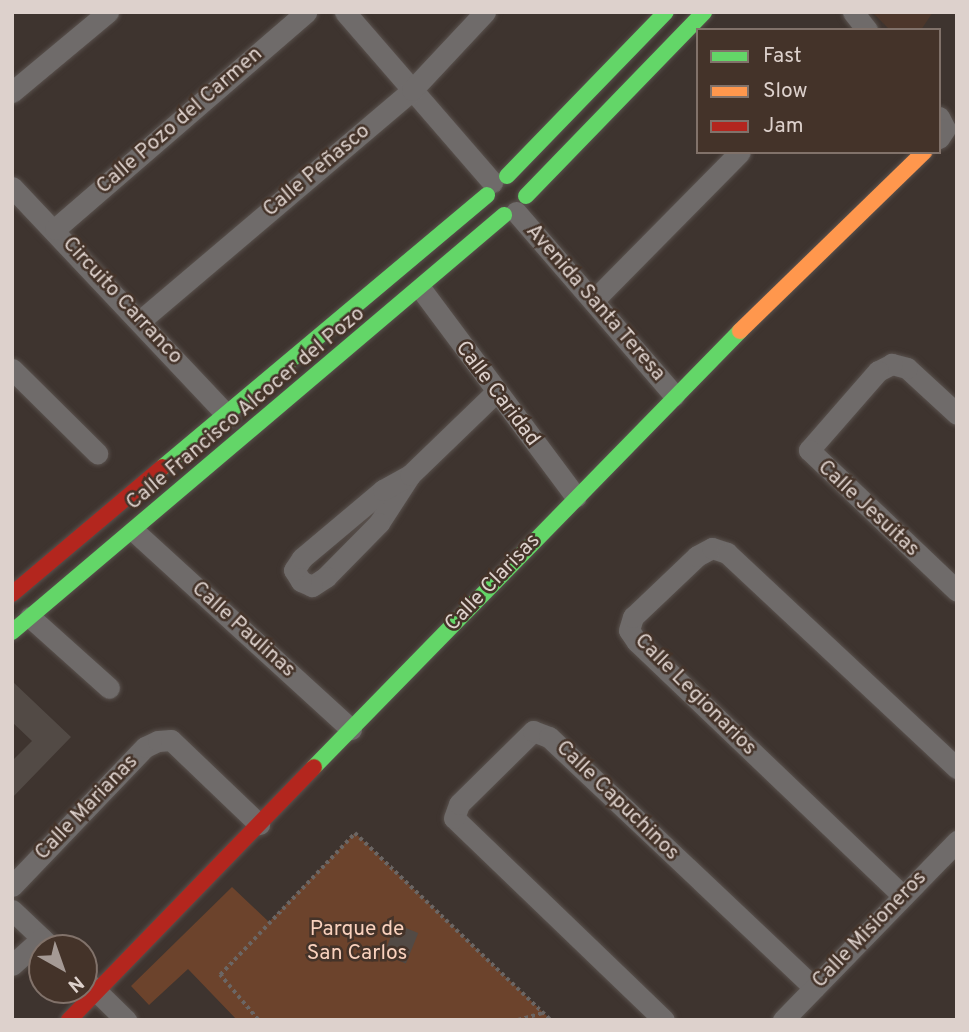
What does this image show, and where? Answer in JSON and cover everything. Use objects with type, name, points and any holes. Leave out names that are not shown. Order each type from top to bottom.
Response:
[{"type":"street","points":[[12,92],[108,12]]},
{"type":"street","name":"Calle Pozo del Carmen","points":[[55,229],[306,12]]},
{"type":"street","points":[[345,12],[495,185]]},
{"type":"street","name":"Calle Peñasco","points":[[140,320],[412,90],[485,12]]},
{"type":"street","name":"Calle Francisco Alcocer del Pozo","points":[[12,594],[229,417],[495,185],[666,12]]},
{"type":"street","name":"Calle Francisco Alcocer del Pozo","points":[[12,632],[516,208],[704,12]]},
{"type":"street","points":[[595,299],[738,154]]},
{"type":"street","name":"Calle Clarisas","points":[[98,978],[259,824],[674,395],[922,154]]},
{"type":"street","points":[[519,180],[516,208],[491,207],[495,185],[519,180]]},
{"type":"street","name":"Circuito Carranco","points":[[12,187],[55,229],[229,417]]},
{"type":"street","name":"Avenida Santa Teresa","points":[[516,208],[674,395]]},
{"type":"street","name":"Calle Caridad","points":[[421,289],[494,394],[576,497]]},
{"type":"street","name":"Calle Jesuitas","points":[[957,414],[907,368],[892,364],[869,380],[809,450],[814,460],[957,591]]},
{"type":"street","points":[[12,369],[97,453]]},
{"type":"street","points":[[410,475],[383,490],[302,558],[294,570],[302,580],[312,586],[326,577],[379,523],[410,475],[494,394]]},
{"type":"street","name":"Calle Paulinas","points":[[134,531],[351,729]]},
{"type":"street","name":"Calle Legionarios","points":[[903,896],[637,642],[629,630],[633,617],[697,555],[712,548],[727,553],[957,768]]},
{"type":"street","points":[[30,617],[109,688]]},
{"type":"street","name":"Calle Capuchinos","points":[[664,1020],[454,818],[459,804],[533,731],[549,737],[814,988]]},
{"type":"street","name":"Calle Marianas","points":[[12,886],[145,747],[158,741],[171,740],[259,824]]},
{"type":"street","name":"Calle Misioneros","points":[[783,1020],[957,841]]},
{"type":"street","points":[[12,910],[37,934]]},
{"type":"street","points":[[12,965],[28,955]]},
{"type":"street","points":[[98,992],[127,1020]]},
{"type":"street","name":"Calle Clarisas","points":[[69,1020],[79,1004]]},
{"type":"path","points":[[258,1020],[220,975],[355,832],[551,1020]]},
{"type":"path","points":[[518,1020],[543,1013]]},
{"type":"shaded area","points":[[872,12],[933,12],[922,28],[888,28]]},
{"type":"green space","name":"Parque de San Carlos","points":[[355,833],[551,1020],[237,1020],[188,969],[149,1005],[131,986],[232,887],[269,922]]},
{"type":"building","points":[[12,681],[71,737],[12,798],[12,761],[32,741],[12,722]]},
{"type":"building","points":[[396,924],[418,933],[406,964],[384,955]]},
{"type":"traffic: fast","points":[[507,176],[666,12]]},
{"type":"traffic: fast","points":[[526,196],[704,12]]},
{"type":"traffic: fast","points":[[163,467],[487,195]]},
{"type":"traffic: fast","points":[[12,632],[504,215]]},
{"type":"traffic: fast","points":[[314,767],[740,331]]},
{"type":"traffic: slow","points":[[740,331],[922,154]]},
{"type":"traffic: jam","points":[[12,594],[163,467]]},
{"type":"traffic: jam","points":[[69,1020],[314,767]]}]
